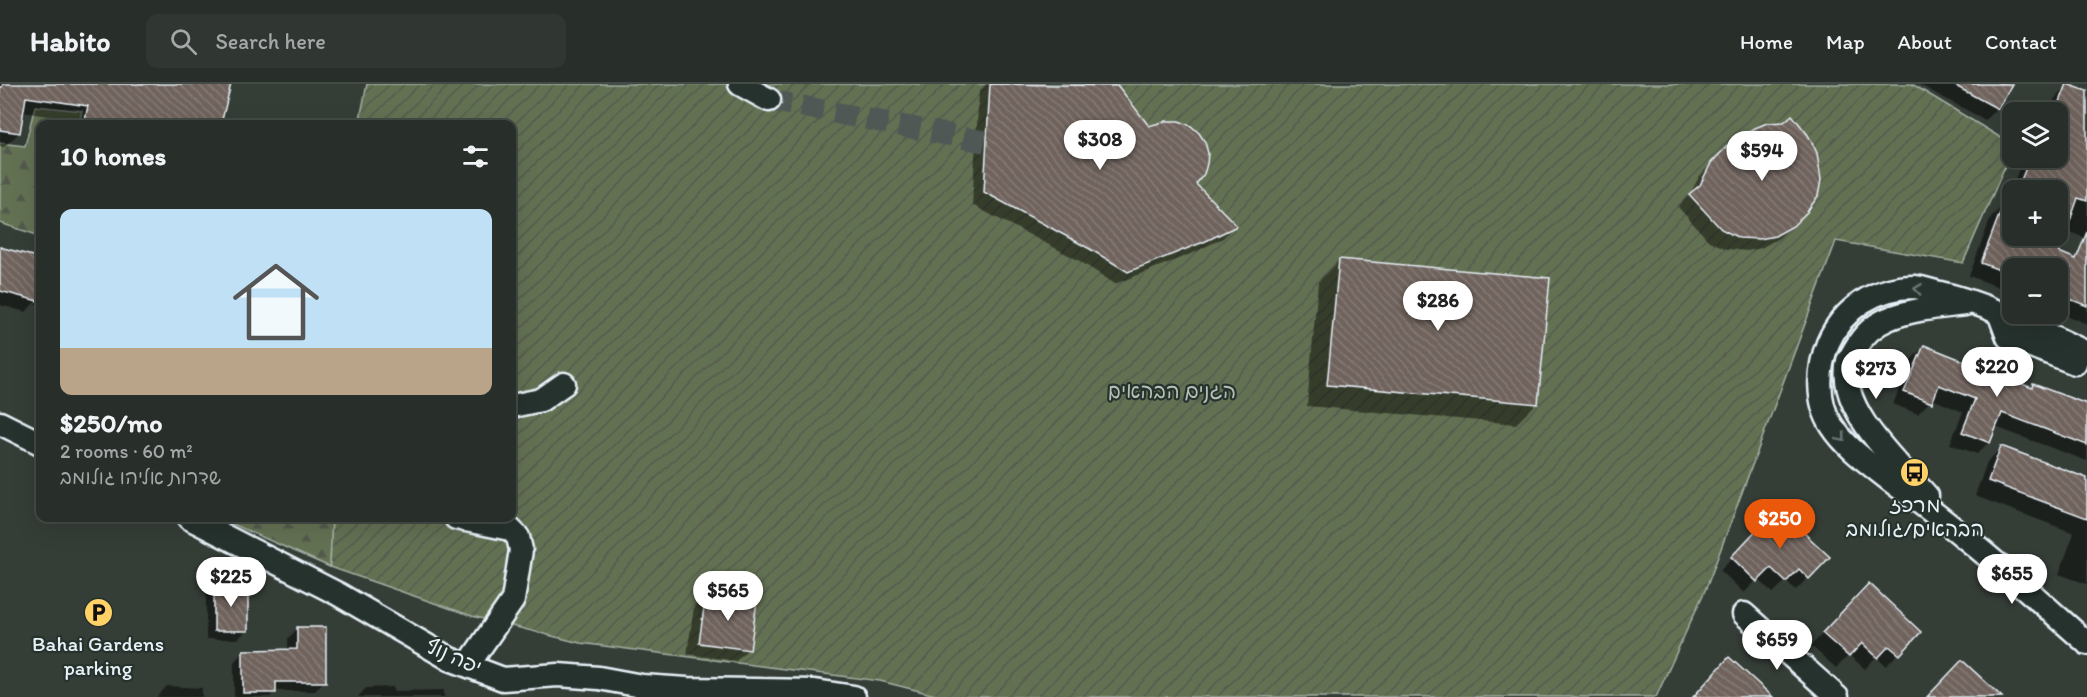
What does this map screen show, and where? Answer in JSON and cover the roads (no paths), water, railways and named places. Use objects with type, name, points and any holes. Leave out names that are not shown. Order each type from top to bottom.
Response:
[{"type":"street","points":[[740,84],[769,100]]},
{"type":"street","points":[[2087,353],[1975,302],[1917,287],[1897,288],[1871,296],[1850,310],[1835,328],[1822,363],[1820,388],[1822,405],[1831,424],[1860,458],[1964,536],[2087,643]]},
{"type":"street","points":[[1964,536],[1872,434],[1852,401],[1848,382],[1848,361],[1864,334],[1887,319],[1917,311],[1975,302]]},
{"type":"street","points":[[1999,313],[2008,337],[2087,368]]},
{"type":"street","points":[[516,405],[541,400],[564,384]]},
{"type":"street","points":[[0,423],[36,441]]},
{"type":"street","name":"יפה נוף","points":[[197,522],[338,594],[450,659],[468,665],[504,688],[558,675],[687,690],[786,694],[815,691],[854,697]]},
{"type":"street","points":[[468,665],[513,600],[521,550],[518,537],[510,529],[476,522]]},
{"type":"street","points":[[1744,614],[1837,697]]},
{"type":"tunnel","points":[[769,100],[986,142]]},
{"type":"place","name":"מרכז הבהאים/גולומב","points":[[1915,473]]},
{"type":"place","name":"Bahai Gardens parking","points":[[98,612]]},
{"type":"park label","name":"הגנים הבהאים","points":[[1172,390]]}]
